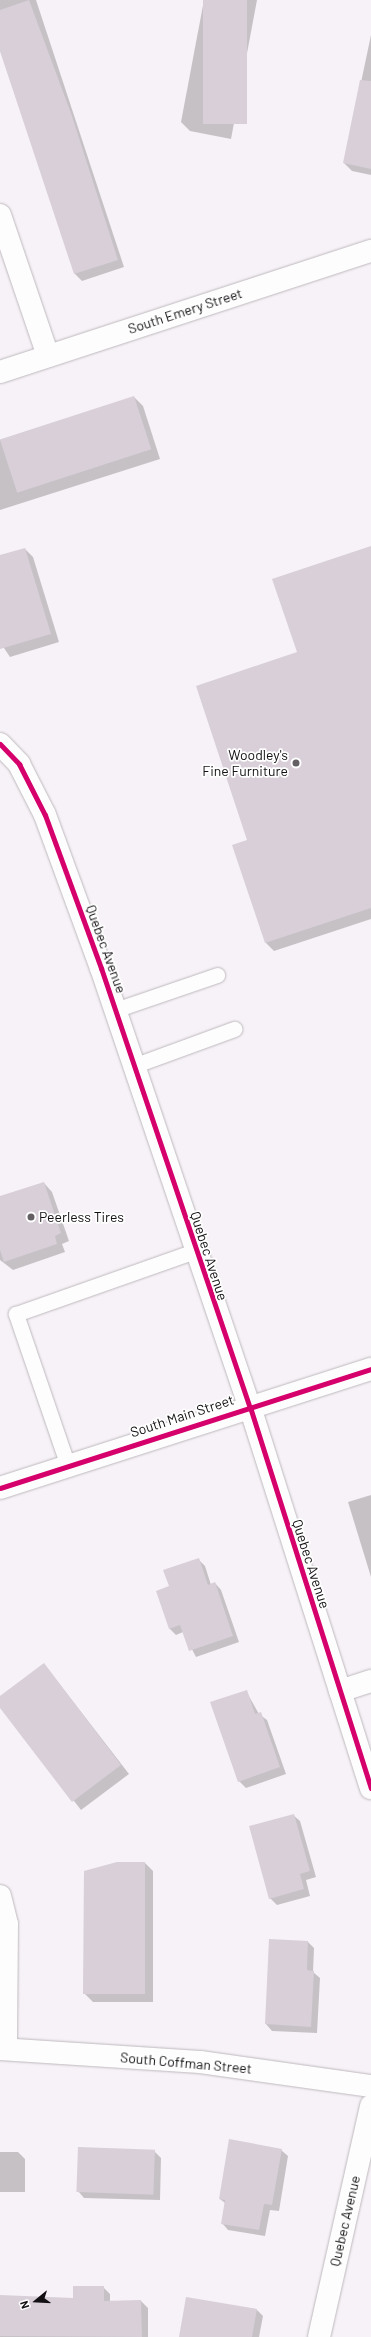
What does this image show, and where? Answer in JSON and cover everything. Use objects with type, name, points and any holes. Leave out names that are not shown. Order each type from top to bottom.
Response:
[{"type":"street","points":[[0,215],[48,356]]},
{"type":"street","name":"South Emery Street","points":[[0,372],[371,251]]},
{"type":"street","name":"Quebec Avenue","points":[[0,744],[20,764],[45,815],[115,1010],[195,1252],[250,1407],[371,1788]]},
{"type":"street","name":"South Main Street","points":[[0,1488],[371,1369]]},
{"type":"street","points":[[340,1691],[371,1681]]},
{"type":"street","points":[[0,1896],[7,1924],[3,2049]]},
{"type":"street","name":"South Coffman Street","points":[[3,2049],[200,2062],[371,2086]]},
{"type":"street","name":"Quebec Avenue","points":[[319,2337],[371,2106]]},
{"type":"lane","points":[[115,1010],[217,975]]},
{"type":"lane","points":[[134,1066],[234,1029]]},
{"type":"lane","points":[[68,1466],[16,1314],[195,1252]]},
{"type":"building","points":[[29,0],[72,116],[118,260],[74,274],[0,51],[0,10]]},
{"type":"building","points":[[203,0],[247,0],[247,124],[203,124]]},
{"type":"building","points":[[360,80],[371,81],[371,169],[343,163]]},
{"type":"building","points":[[134,396],[151,449],[17,493],[0,440]]},
{"type":"building","name":"Woodley's Fine Furniture","points":[[371,546],[371,908],[265,943],[232,845],[247,840],[196,686],[297,652],[272,579]]},
{"type":"building","points":[[25,548],[51,634],[0,649],[0,555]]},
{"type":"building","points":[[44,1182],[61,1233],[55,1236],[57,1244],[4,1262],[0,1250],[0,1196]]},
{"type":"building","points":[[199,1558],[208,1585],[215,1582],[233,1636],[189,1651],[180,1625],[169,1629],[156,1591],[169,1586],[163,1570]]},
{"type":"building","points":[[44,1663],[121,1765],[72,1802],[0,1708],[0,1696]]},
{"type":"building","points":[[247,1690],[255,1714],[261,1712],[280,1767],[238,1782],[210,1702]]},
{"type":"building","points":[[294,1814],[310,1871],[300,1874],[304,1889],[269,1899],[249,1826]]},
{"type":"building","points":[[117,1862],[145,1862],[145,1994],[83,1994],[84,1871]]},
{"type":"building","points":[[269,1939],[308,1941],[307,1970],[314,1971],[311,2027],[265,2024]]},
{"type":"building","points":[[229,2139],[282,2149],[272,2205],[264,2204],[259,2230],[221,2224],[225,2200],[219,2199]]},
{"type":"building","points":[[78,2147],[155,2150],[153,2195],[76,2192]]},
{"type":"building","points":[[73,2286],[104,2286],[104,2301],[141,2300],[142,2337],[0,2336],[0,2295],[73,2298]]},
{"type":"building","points":[[186,2297],[257,2309],[252,2337],[179,2337]]},
{"type":"cycle path","points":[[0,744],[19,764],[45,815],[101,968],[250,1407],[371,1788]]},
{"type":"cycle path","points":[[0,1488],[371,1369]]},
{"type":"place","name":"Woodley's Fine Furniture","points":[[296,763]]},
{"type":"place","name":"Peerless Tires","points":[[31,1217]]}]
